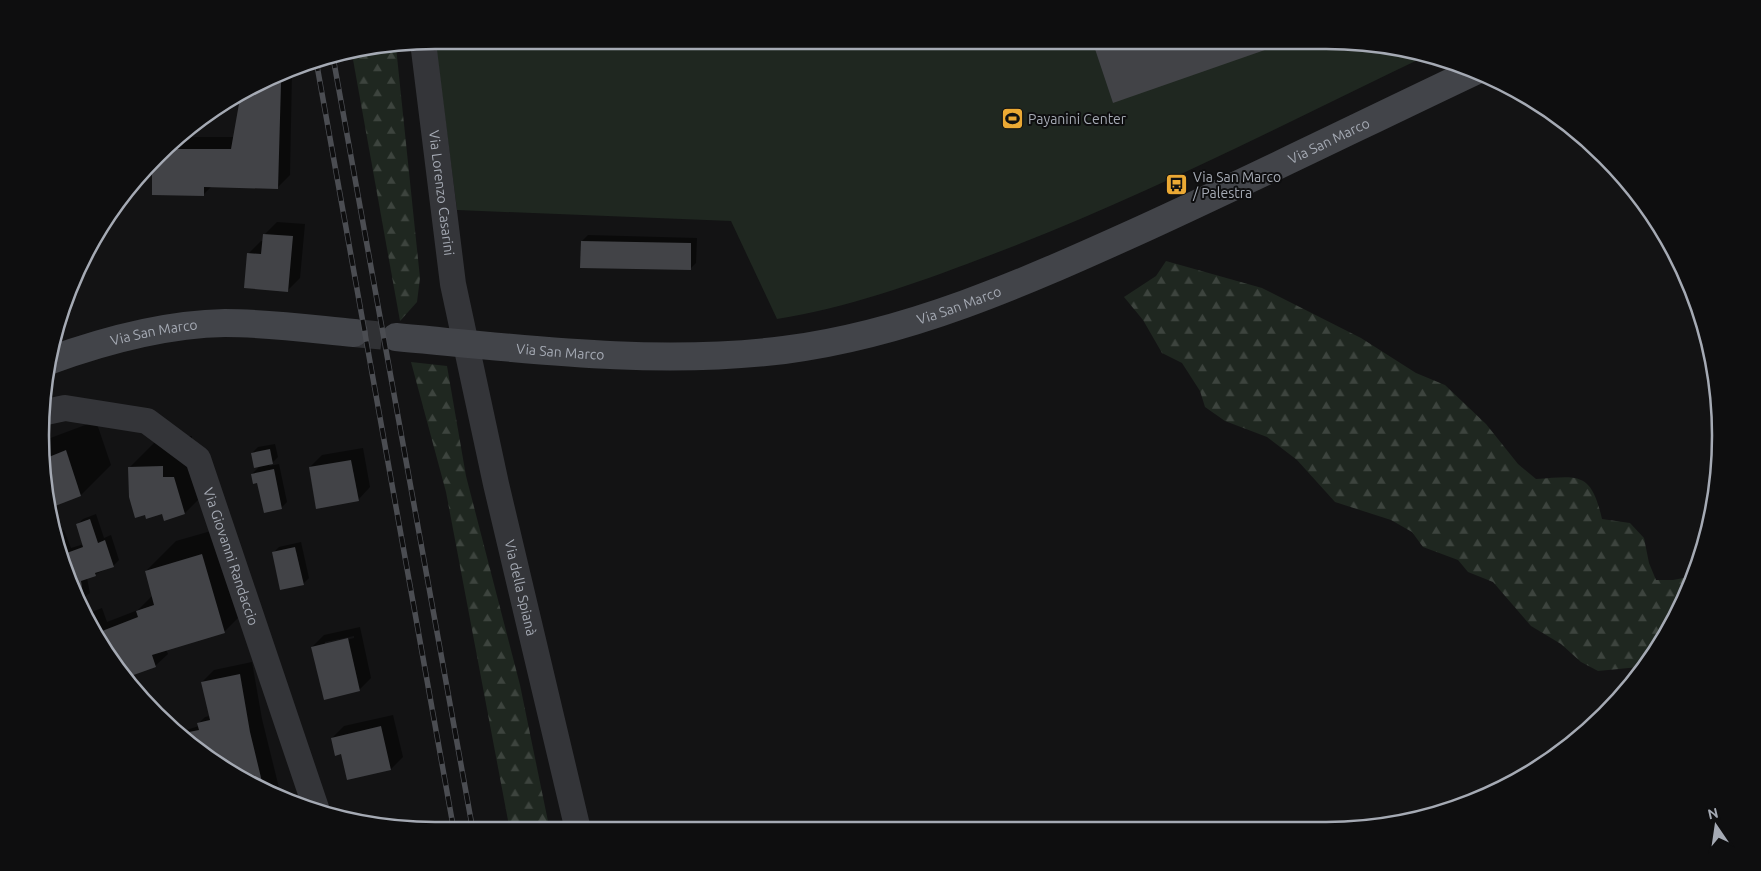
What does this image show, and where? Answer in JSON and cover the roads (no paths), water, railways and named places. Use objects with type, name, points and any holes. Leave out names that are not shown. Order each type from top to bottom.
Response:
[{"type":"main road","name":"Via San Marco","points":[[396,337],[530,350],[642,356],[728,356],[787,350],[889,329],[934,316],[1052,270],[1211,197],[1466,75]]},
{"type":"main road","name":"Via San Marco","points":[[56,358],[118,340],[224,323],[354,333]]},
{"type":"street","name":"Via Lorenzo Casarini","points":[[424,49],[450,265],[466,343]]},
{"type":"street","name":"Via della Spianà","points":[[466,343],[496,484],[576,822]]},
{"type":"street","name":"Via Giovanni Randaccio","points":[[50,411],[65,408],[147,421],[198,459],[315,803]]},
{"type":"tunnel","points":[[354,333],[396,337]]},
{"type":"railway","points":[[334,62],[471,822]]},
{"type":"railway","points":[[317,67],[452,822]]},
{"type":"place","name":"Payanini Center","points":[[1012,119]]},
{"type":"place","name":"Via San Marco / Palestra","points":[[1177,185]]}]
